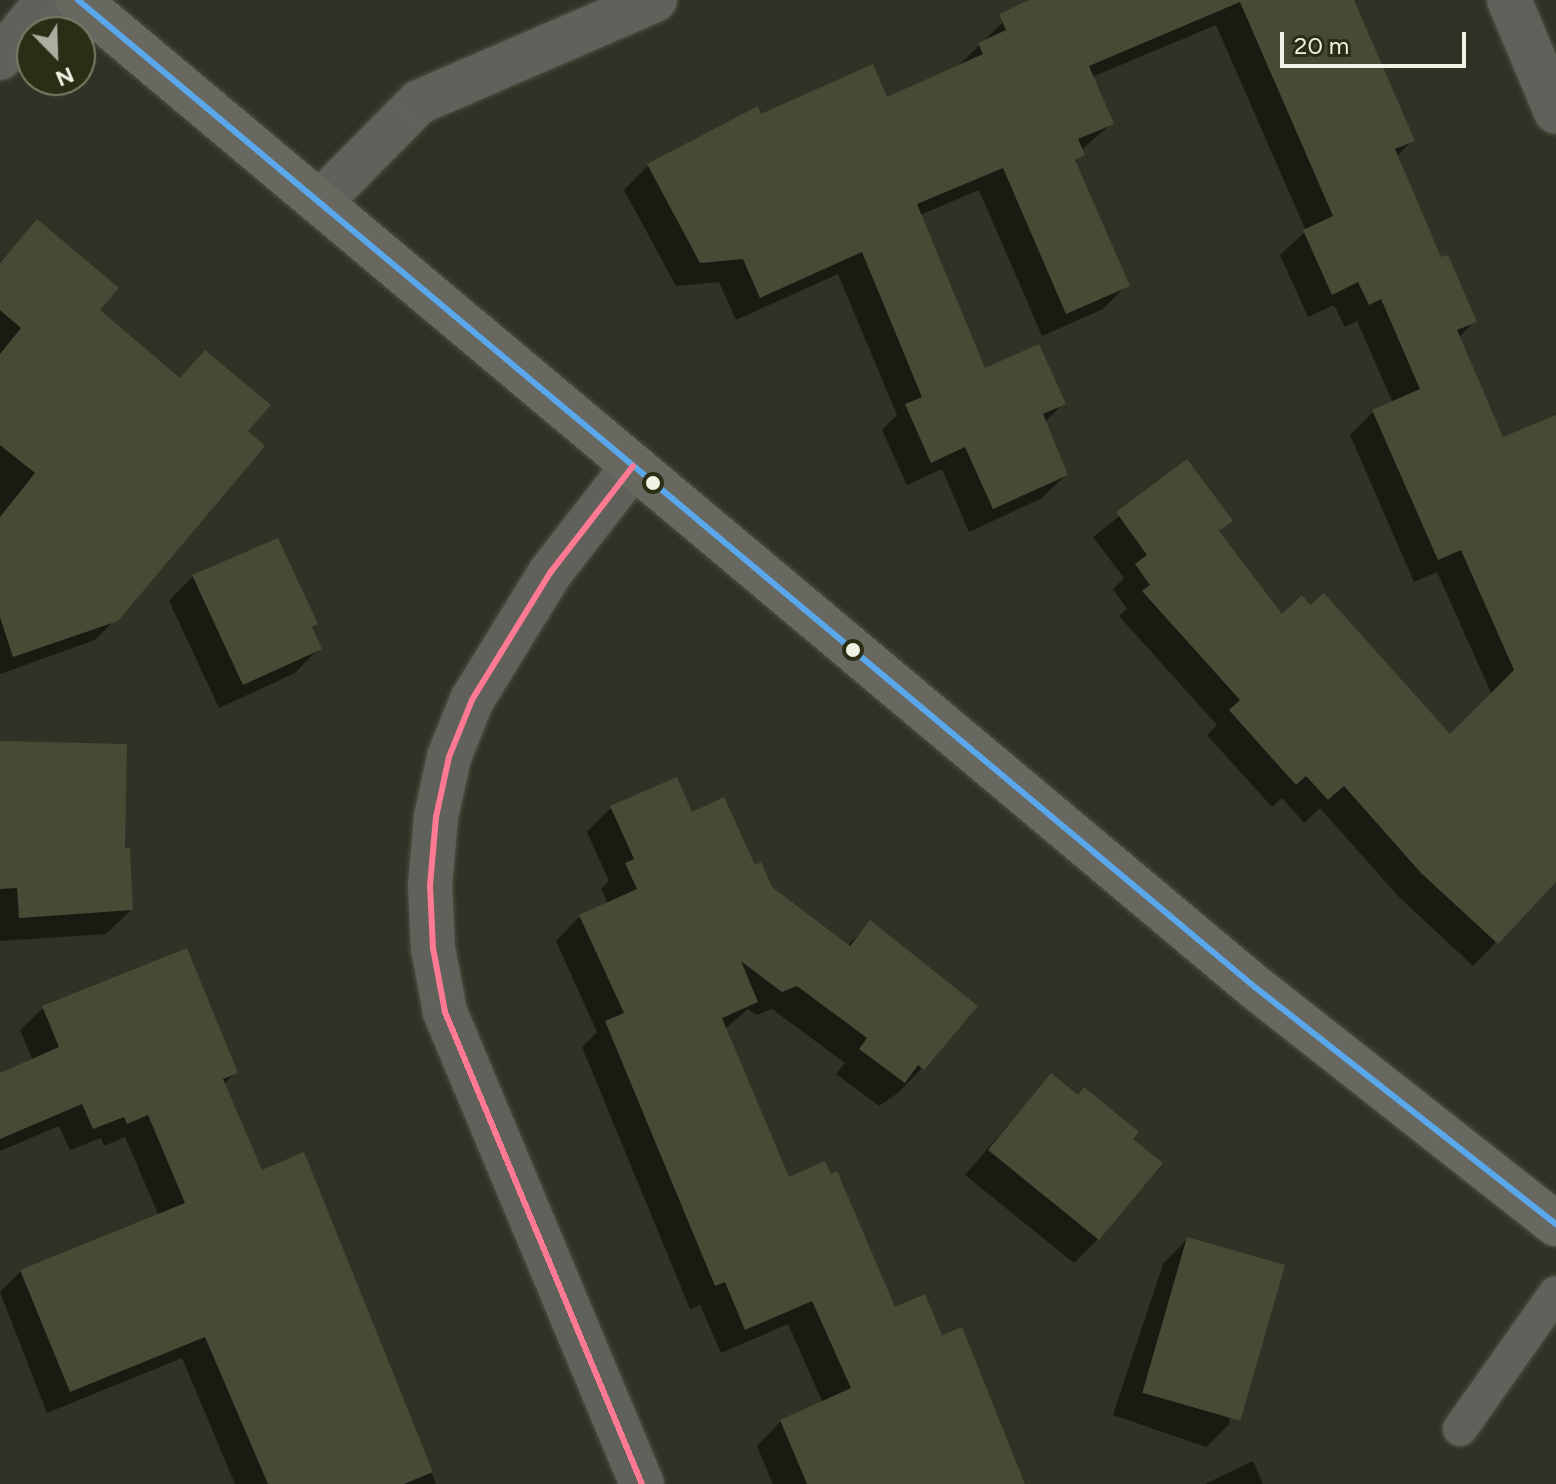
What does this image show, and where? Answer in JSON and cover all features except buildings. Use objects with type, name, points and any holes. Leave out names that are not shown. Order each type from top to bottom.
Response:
[{"type":"main road","points":[[78,0],[1256,988],[1556,1224]]},
{"type":"street","points":[[0,58],[48,0]]},
{"type":"street","points":[[320,202],[419,102],[655,0]]},
{"type":"street","points":[[1509,0],[1556,112]]},
{"type":"street","points":[[633,466],[550,573],[472,700],[449,757],[436,817],[430,885],[433,948],[445,1012],[642,1484]]},
{"type":"lane","points":[[1460,1429],[1556,1293]]},
{"type":"transit line","points":[[78,0],[1256,988],[1556,1224]]},
{"type":"transit line","points":[[633,466],[550,573],[472,700],[449,757],[436,817],[430,885],[433,948],[445,1012],[642,1484]]}]
